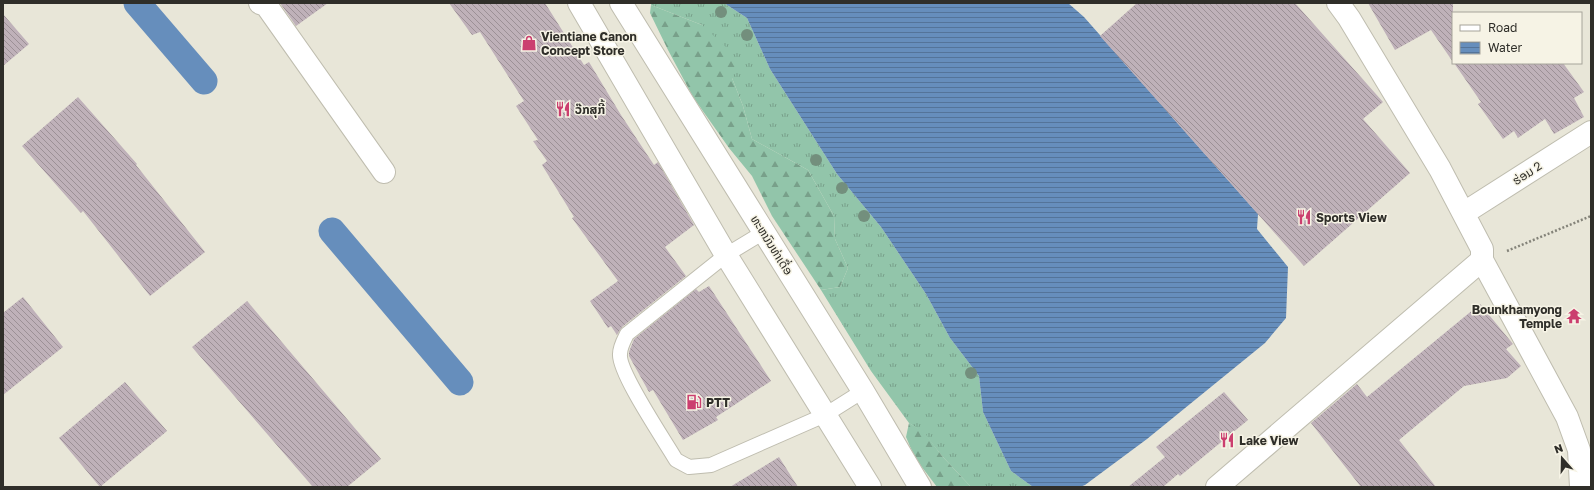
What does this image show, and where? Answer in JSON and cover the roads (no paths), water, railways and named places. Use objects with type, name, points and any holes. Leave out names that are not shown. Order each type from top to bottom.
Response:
[{"type":"street","points":[[260,3],[266,5],[384,172]]},
{"type":"street","points":[[579,3],[726,255],[870,487]]},
{"type":"street","name":"ທະຫນົນທ່າເດື່ອ","points":[[621,3],[863,391],[920,487]]},
{"type":"street","points":[[1338,3],[1349,18],[1436,162],[1464,214],[1482,249],[1482,260],[1567,416],[1579,450],[1584,478]]},
{"type":"street","name":"ຮ່ອມ 2","points":[[1464,214],[1591,132]]},
{"type":"street","points":[[1217,487],[1482,260]]},
{"type":"lane","points":[[764,232],[726,255],[627,334],[621,346],[619,355],[625,375],[676,460],[689,466],[712,465],[825,415],[863,391]]},
{"type":"water","points":[[724,3],[1068,3],[1084,17],[1258,214],[1257,229],[1288,267],[1286,318],[1265,343],[1147,439],[1085,485],[1080,487],[1033,487],[1011,471],[983,412],[979,376],[950,338],[926,294],[881,227],[837,174],[770,69],[747,18]]},
{"type":"waterway","points":[[137,3],[204,81]]},
{"type":"waterway","points":[[332,231],[460,382]]},
{"type":"place","name":"Vientiane Canon Concept Store","points":[[529,43]]},
{"type":"place","name":"ວ໊ກສຸກີ້","points":[[563,109]]},
{"type":"place","name":"Sports View","points":[[1304,217]]},
{"type":"place","name":"Bounkhamyong Temple","points":[[1574,316]]},
{"type":"place","name":"PTT","points":[[694,402]]},
{"type":"place","name":"Lake View","points":[[1227,440]]}]
